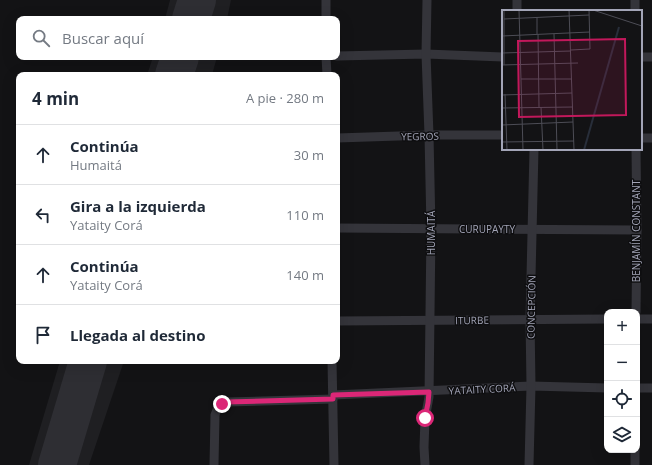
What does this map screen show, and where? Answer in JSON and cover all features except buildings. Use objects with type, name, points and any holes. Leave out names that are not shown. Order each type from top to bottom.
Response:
[{"type":"street","points":[[326,0],[326,16]]},
{"type":"street","name":"HUMAITÁ","points":[[424,465],[425,418],[429,392],[431,229],[426,54],[427,0]]},
{"type":"street","points":[[517,0],[518,10]]},
{"type":"street","points":[[340,56],[426,54],[502,57]]},
{"type":"street","points":[[326,60],[327,72]]},
{"type":"street","name":"YEGROS","points":[[340,138],[429,135],[502,135]]},
{"type":"street","name":"CONCEPCIÓN","points":[[529,465],[531,386],[530,319],[534,150]]},
{"type":"street","name":"BENJAMÍN CONSTANT","points":[[636,150],[636,309]]},
{"type":"street","name":"CURUPAYTY","points":[[340,228],[637,230]]},
{"type":"street","name":"ITURBE","points":[[340,321],[604,319]]},
{"type":"street","points":[[640,319],[652,319]]},
{"type":"street","points":[[332,364],[334,465]]},
{"type":"street","name":"YATAITY CORÁ","points":[[214,465],[215,415],[217,409],[226,402],[531,386],[604,388]]},
{"type":"street","points":[[640,388],[652,388]]},
{"type":"street","points":[[635,453],[636,465]]},
{"type":"shaded area","points":[[170,0],[231,0],[228,16],[166,16]]},
{"type":"shaded area","points":[[152,60],[216,60],[213,72],[148,72]]},
{"type":"shaded area","points":[[59,364],[123,364],[89,465],[29,465]]},
{"type":"runway","points":[[192,16],[197,0]]},
{"type":"runway","points":[[175,72],[179,60]]},
{"type":"runway","points":[[57,465],[87,364]]},
{"type":"route","points":[[222,404],[226,402],[333,399],[333,395],[429,392],[425,418]]}]
